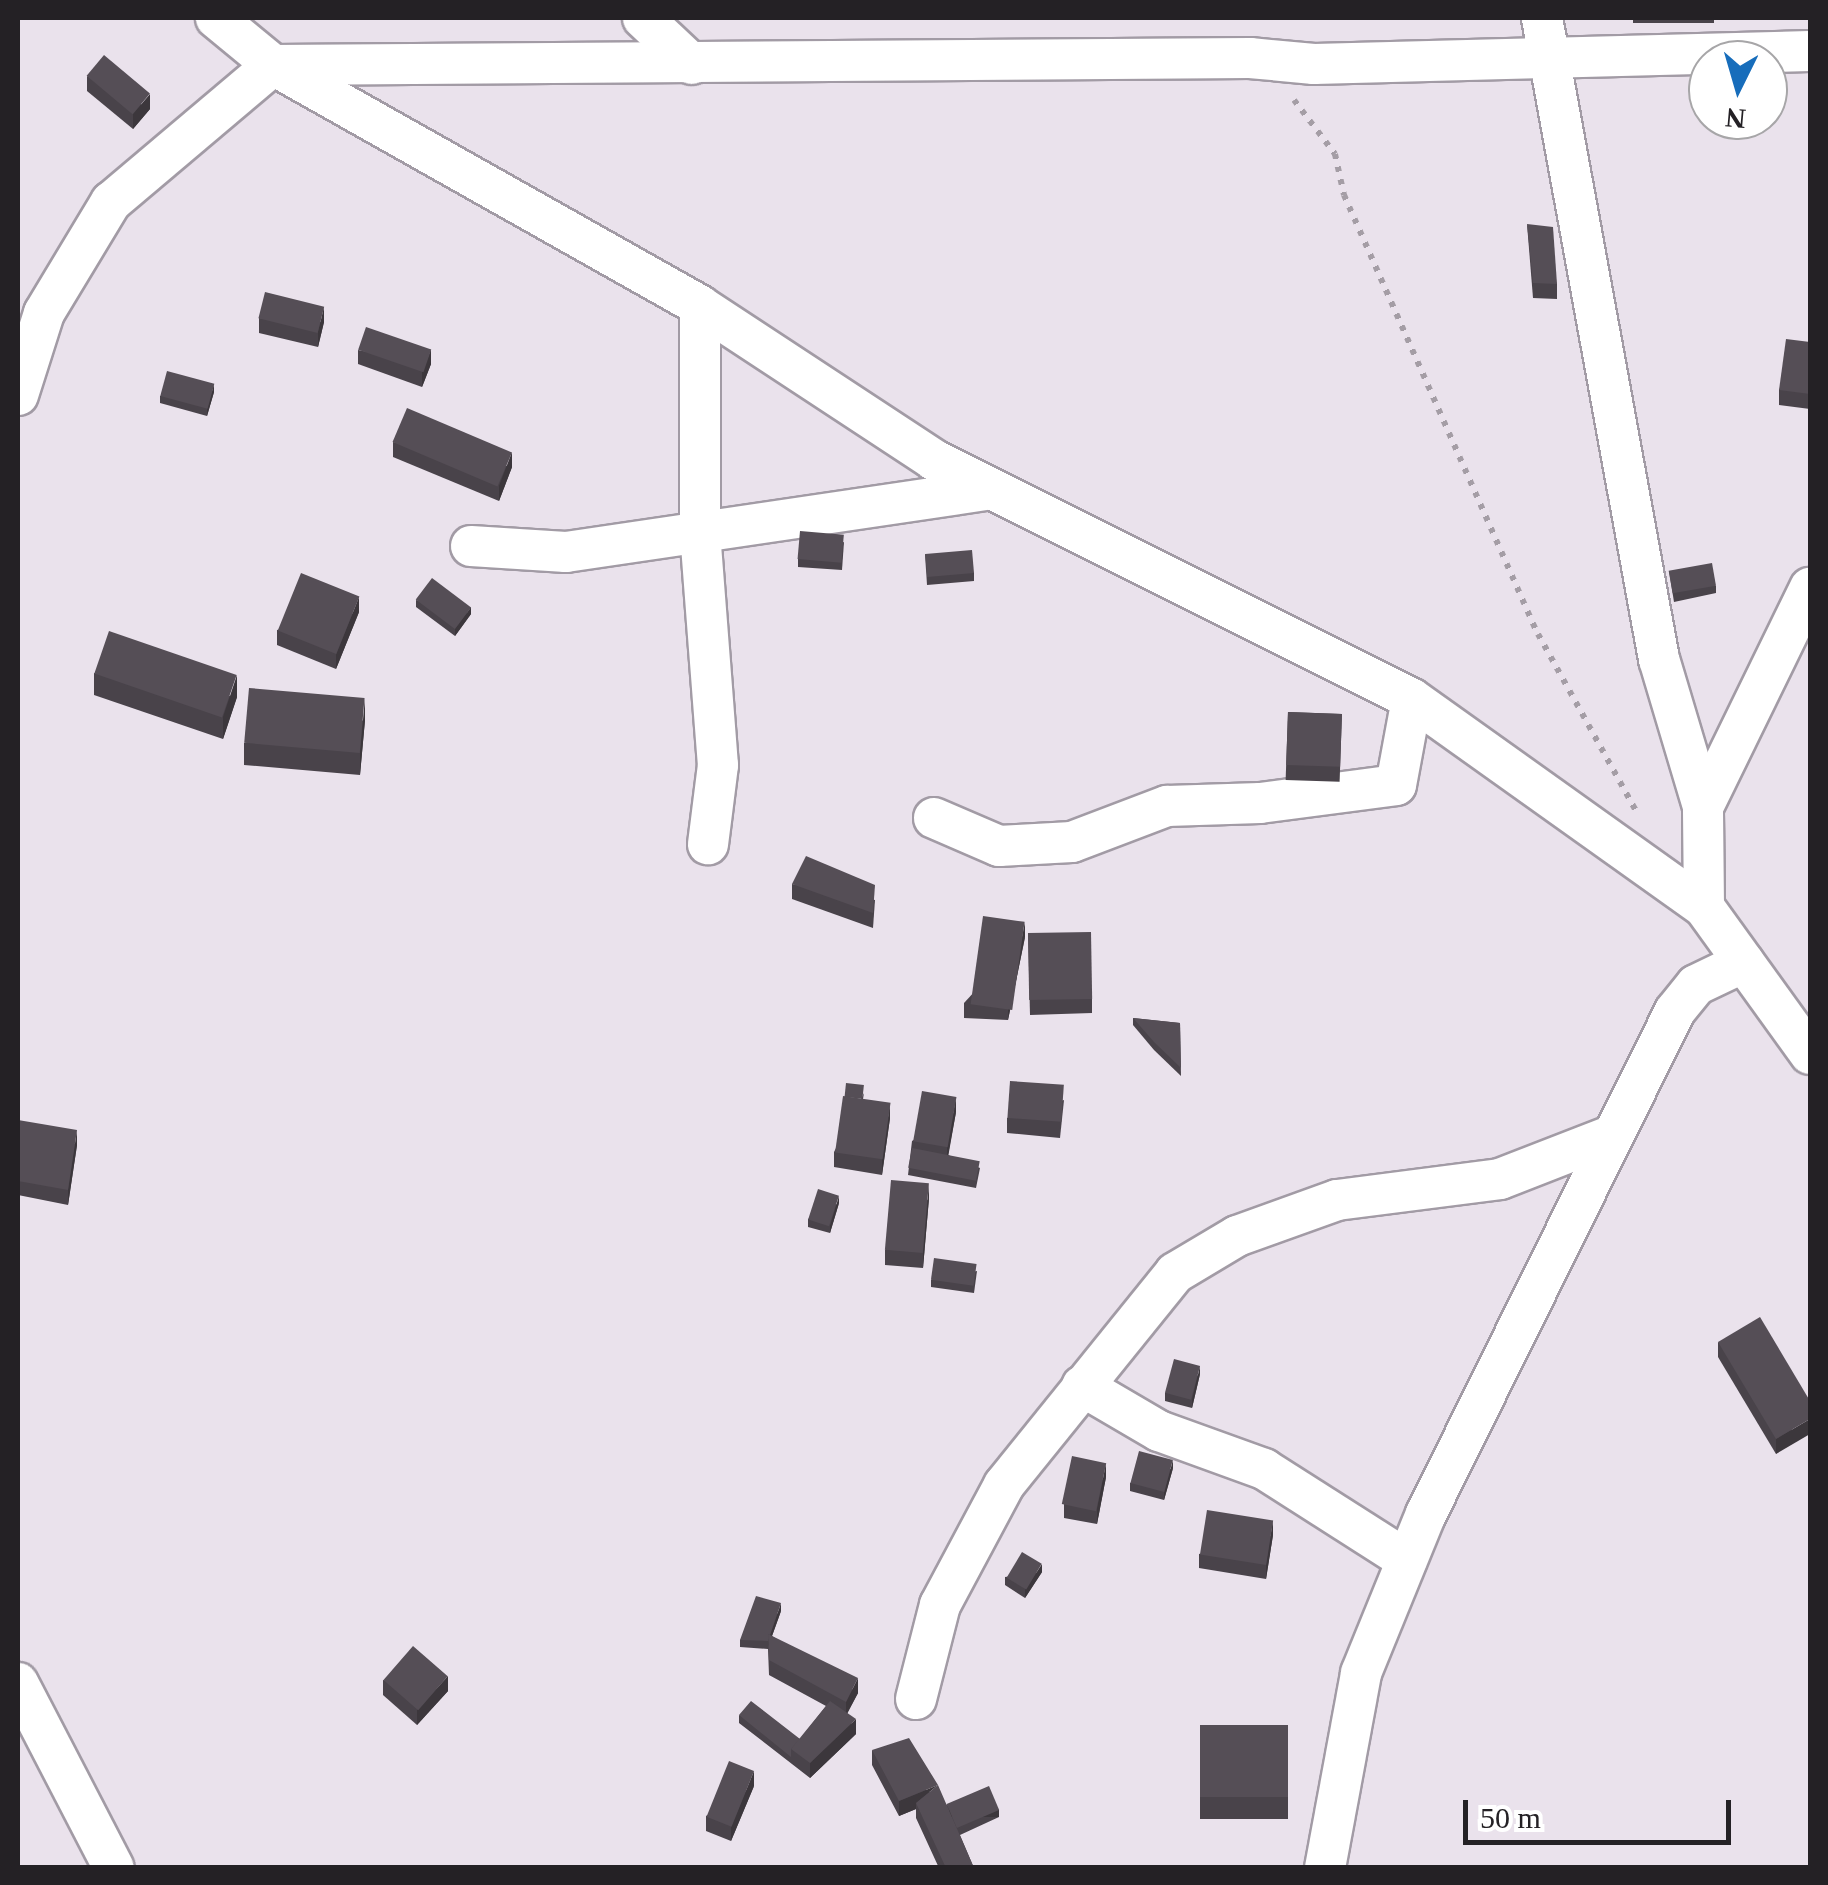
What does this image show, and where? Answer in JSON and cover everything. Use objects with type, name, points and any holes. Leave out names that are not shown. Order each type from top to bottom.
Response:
[{"type":"street","points":[[216,18],[273,65],[700,306],[988,490],[1412,699],[1704,907],[1810,1054]]},
{"type":"street","points":[[643,18],[692,64]]},
{"type":"street","points":[[18,396],[44,312],[111,202],[273,65],[1250,58],[1314,64],[1546,35],[1810,51]]},
{"type":"street","points":[[1546,35],[1659,658],[1703,807],[1704,907]]},
{"type":"street","points":[[700,306],[700,532],[718,765],[708,844]]},
{"type":"street","points":[[471,546],[566,552],[988,490]]},
{"type":"street","points":[[1703,807],[1810,588]]},
{"type":"street","points":[[934,818],[999,846],[1072,842],[1167,806],[1260,803],[1396,785],[1412,699]]},
{"type":"street","points":[[1326,1868],[1361,1673],[1407,1560],[1675,1011],[1696,986],[1744,962]]},
{"type":"street","points":[[916,1699],[929,1634],[1004,1485],[1175,1273],[1237,1236],[1337,1200],[1500,1180],[1613,1135]]},
{"type":"street","points":[[1082,1386],[1158,1431],[1264,1469],[1407,1560]]},
{"type":"street","points":[[18,1684],[114,1868]]},
{"type":"path","points":[[1250,58],[1284,88],[1334,154],[1344,195],[1538,634],[1642,820]]},
{"type":"building","points":[[104,55],[150,94],[133,114],[87,76]]},
{"type":"building","points":[[1527,224],[1553,227],[1557,284],[1533,283]]},
{"type":"building","points":[[265,292],[324,307],[318,333],[258,318]]},
{"type":"building","points":[[366,327],[431,349],[423,372],[358,350]]},
{"type":"building","points":[[1786,339],[1810,342],[1810,394],[1779,390]]},
{"type":"building","points":[[167,371],[214,384],[208,409],[160,396]]},
{"type":"building","points":[[407,408],[512,453],[497,487],[393,442]]},
{"type":"building","points":[[800,531],[844,535],[841,563],[798,559]]},
{"type":"building","points":[[972,550],[974,573],[927,577],[925,554]]},
{"type":"building","points":[[1712,563],[1716,586],[1673,593],[1669,571]]},
{"type":"building","points":[[301,573],[359,597],[336,654],[278,630]]},
{"type":"building","points":[[432,578],[471,607],[455,629],[416,600]]},
{"type":"building","points":[[109,631],[237,675],[222,718],[94,674]]},
{"type":"building","points":[[249,688],[365,698],[360,753],[244,743]]},
{"type":"building","points":[[1288,712],[1342,714],[1340,767],[1286,765]]},
{"type":"building","points":[[806,856],[875,885],[873,913],[792,884]]},
{"type":"building","points":[[983,916],[1025,922],[1012,1010],[971,1004]]},
{"type":"building","points":[[1091,932],[1092,999],[1029,1000],[1028,933]]},
{"type":"building","points":[[1133,1018],[1180,1023],[1181,1068],[1154,1042]]},
{"type":"building","points":[[1010,1081],[1064,1085],[1061,1122],[1007,1118]]},
{"type":"building","points":[[846,1083],[864,1085],[862,1099],[845,1097]]},
{"type":"building","points":[[922,1091],[956,1097],[948,1147],[913,1141]]},
{"type":"building","points":[[843,1096],[891,1103],[883,1159],[835,1152]]},
{"type":"building","points":[[18,1120],[77,1130],[68,1190],[18,1181]]},
{"type":"building","points":[[912,1148],[980,1161],[976,1181],[908,1168]]},
{"type":"building","points":[[891,1180],[929,1183],[923,1253],[885,1250]]},
{"type":"building","points":[[818,1189],[839,1196],[829,1226],[808,1219]]},
{"type":"building","points":[[934,1258],[977,1264],[974,1286],[931,1280]]},
{"type":"building","points":[[1760,1317],[1810,1401],[1810,1419],[1776,1439],[1718,1342]]},
{"type":"building","points":[[1174,1359],[1200,1366],[1191,1400],[1165,1393]]},
{"type":"building","points":[[1139,1451],[1173,1460],[1164,1492],[1130,1483]]},
{"type":"building","points":[[1072,1456],[1106,1463],[1096,1511],[1062,1504]]},
{"type":"building","points":[[1207,1510],[1273,1520],[1266,1565],[1200,1554]]},
{"type":"building","points":[[1022,1552],[1042,1564],[1026,1590],[1007,1578]]},
{"type":"building","points":[[756,1596],[781,1603],[768,1641],[740,1640]]},
{"type":"building","points":[[768,1634],[858,1678],[846,1702],[769,1660]]},
{"type":"building","points":[[413,1646],[448,1676],[418,1710],[383,1680]]},
{"type":"building","points":[[751,1701],[800,1739],[791,1749],[791,1757],[739,1715]]},
{"type":"building","points":[[830,1701],[856,1719],[810,1763],[791,1749]]},
{"type":"building","points":[[1200,1725],[1288,1725],[1288,1797],[1200,1797]]},
{"type":"building","points":[[909,1738],[938,1785],[899,1801],[872,1750]]},
{"type":"building","points":[[729,1761],[754,1771],[732,1827],[707,1817]]},
{"type":"building","points":[[938,1785],[974,1868],[946,1868],[916,1803]]},
{"type":"building","points":[[989,1786],[999,1810],[957,1828],[947,1804]]}]
